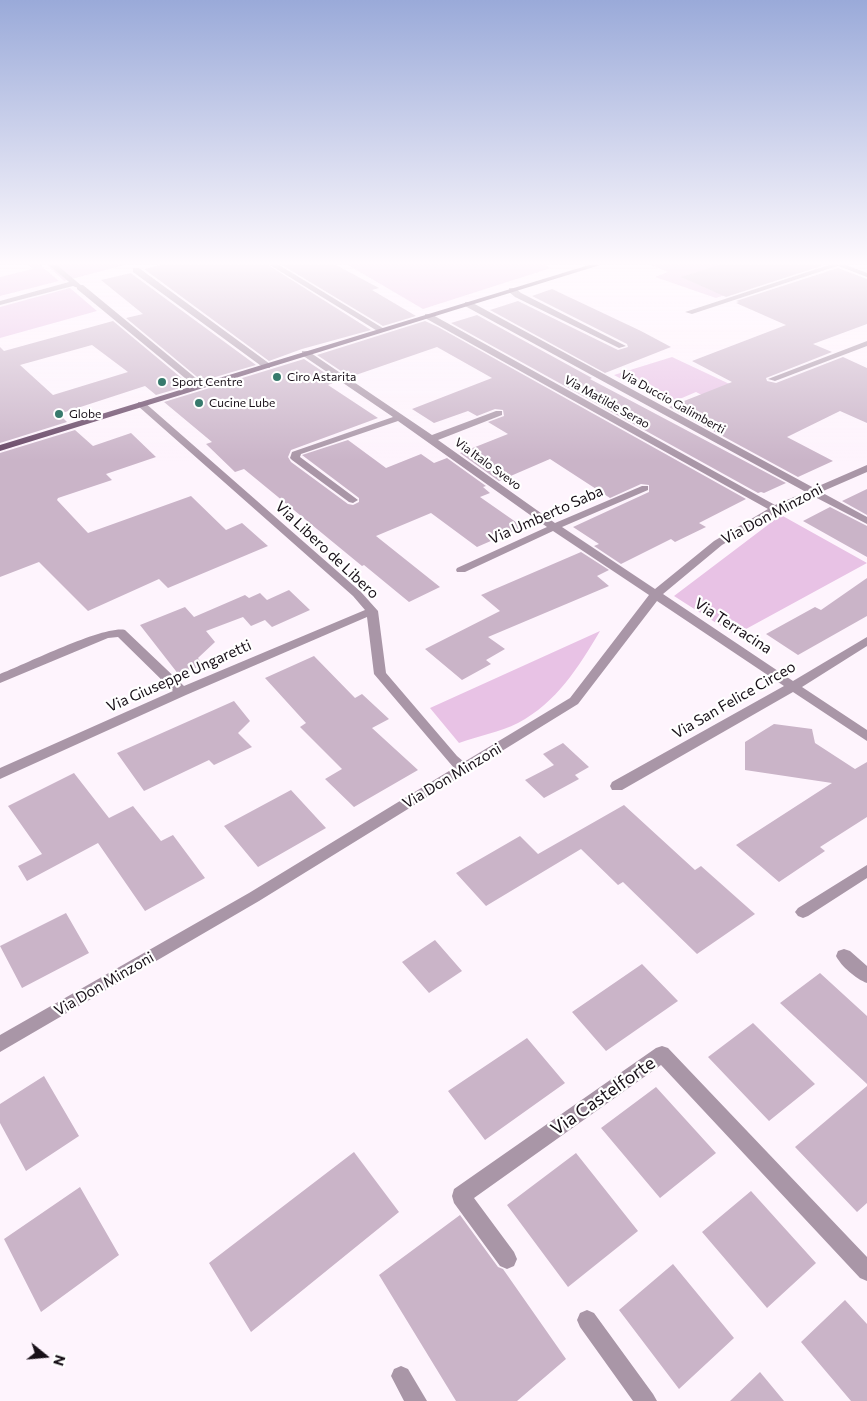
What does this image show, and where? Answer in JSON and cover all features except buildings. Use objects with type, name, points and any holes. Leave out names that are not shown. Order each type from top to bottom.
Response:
[{"type":"main road","points":[[0,448],[381,330]]},
{"type":"street","points":[[132,330],[200,386]]},
{"type":"street","points":[[218,330],[267,366]]},
{"type":"street","name":"Via Matilde Serao","points":[[454,330],[775,509]]},
{"type":"street","name":"Via Duccio Galimberti","points":[[517,330],[867,521]]},
{"type":"street","points":[[590,330],[622,346]]},
{"type":"street","points":[[772,380],[867,343]]},
{"type":"street","name":"Via Italo Svevo","points":[[305,353],[431,439],[554,527],[655,595]]},
{"type":"street","name":"Via Libero de Libero","points":[[141,404],[357,594],[372,611],[380,674],[452,759],[464,769]]},
{"type":"street","points":[[431,439],[499,413]]},
{"type":"street","points":[[353,500],[295,458],[297,452],[398,418]]},
{"type":"street","name":"Via Don Minzoni","points":[[0,1044],[254,896],[574,701],[655,595],[718,542],[775,509],[867,468]]},
{"type":"street","name":"Via Umberto Saba","points":[[461,570],[645,488]]},
{"type":"street","name":"Via Terracina","points":[[655,595],[794,685],[867,736]]},
{"type":"street","name":"Via Giuseppe Ungaretti","points":[[0,774],[182,692],[372,611]]},
{"type":"street","points":[[0,679],[106,635],[121,634],[182,692]]},
{"type":"street","name":"Via San Felice Circeo","points":[[617,786],[867,641]]},
{"type":"street","points":[[802,912],[867,871]]},
{"type":"street","points":[[844,956],[867,976]]},
{"type":"street","name":"Via Castelforte","points":[[507,1259],[461,1196],[662,1054],[867,1271]]},
{"type":"street","points":[[587,1320],[646,1401]]},
{"type":"street","points":[[400,1376],[416,1401]]},
{"type":"shaded area","points":[[0,330],[27,330],[0,338]]},
{"type":"shaded area","points":[[672,357],[753,395],[725,407],[696,392],[668,404],[614,375]]},
{"type":"shaded area","points":[[781,515],[867,563],[735,635],[674,596]]},
{"type":"shaded area","points":[[600,631],[575,671],[565,683],[544,705],[518,723],[459,743],[430,708]]},
{"type":"place","name":"Ciro Astarita","points":[[277,377]]},
{"type":"place","name":"Sport Centre","points":[[162,382]]},
{"type":"place","name":"Cucine Lube","points":[[199,403]]},
{"type":"place","name":"Globe","points":[[59,414]]}]
